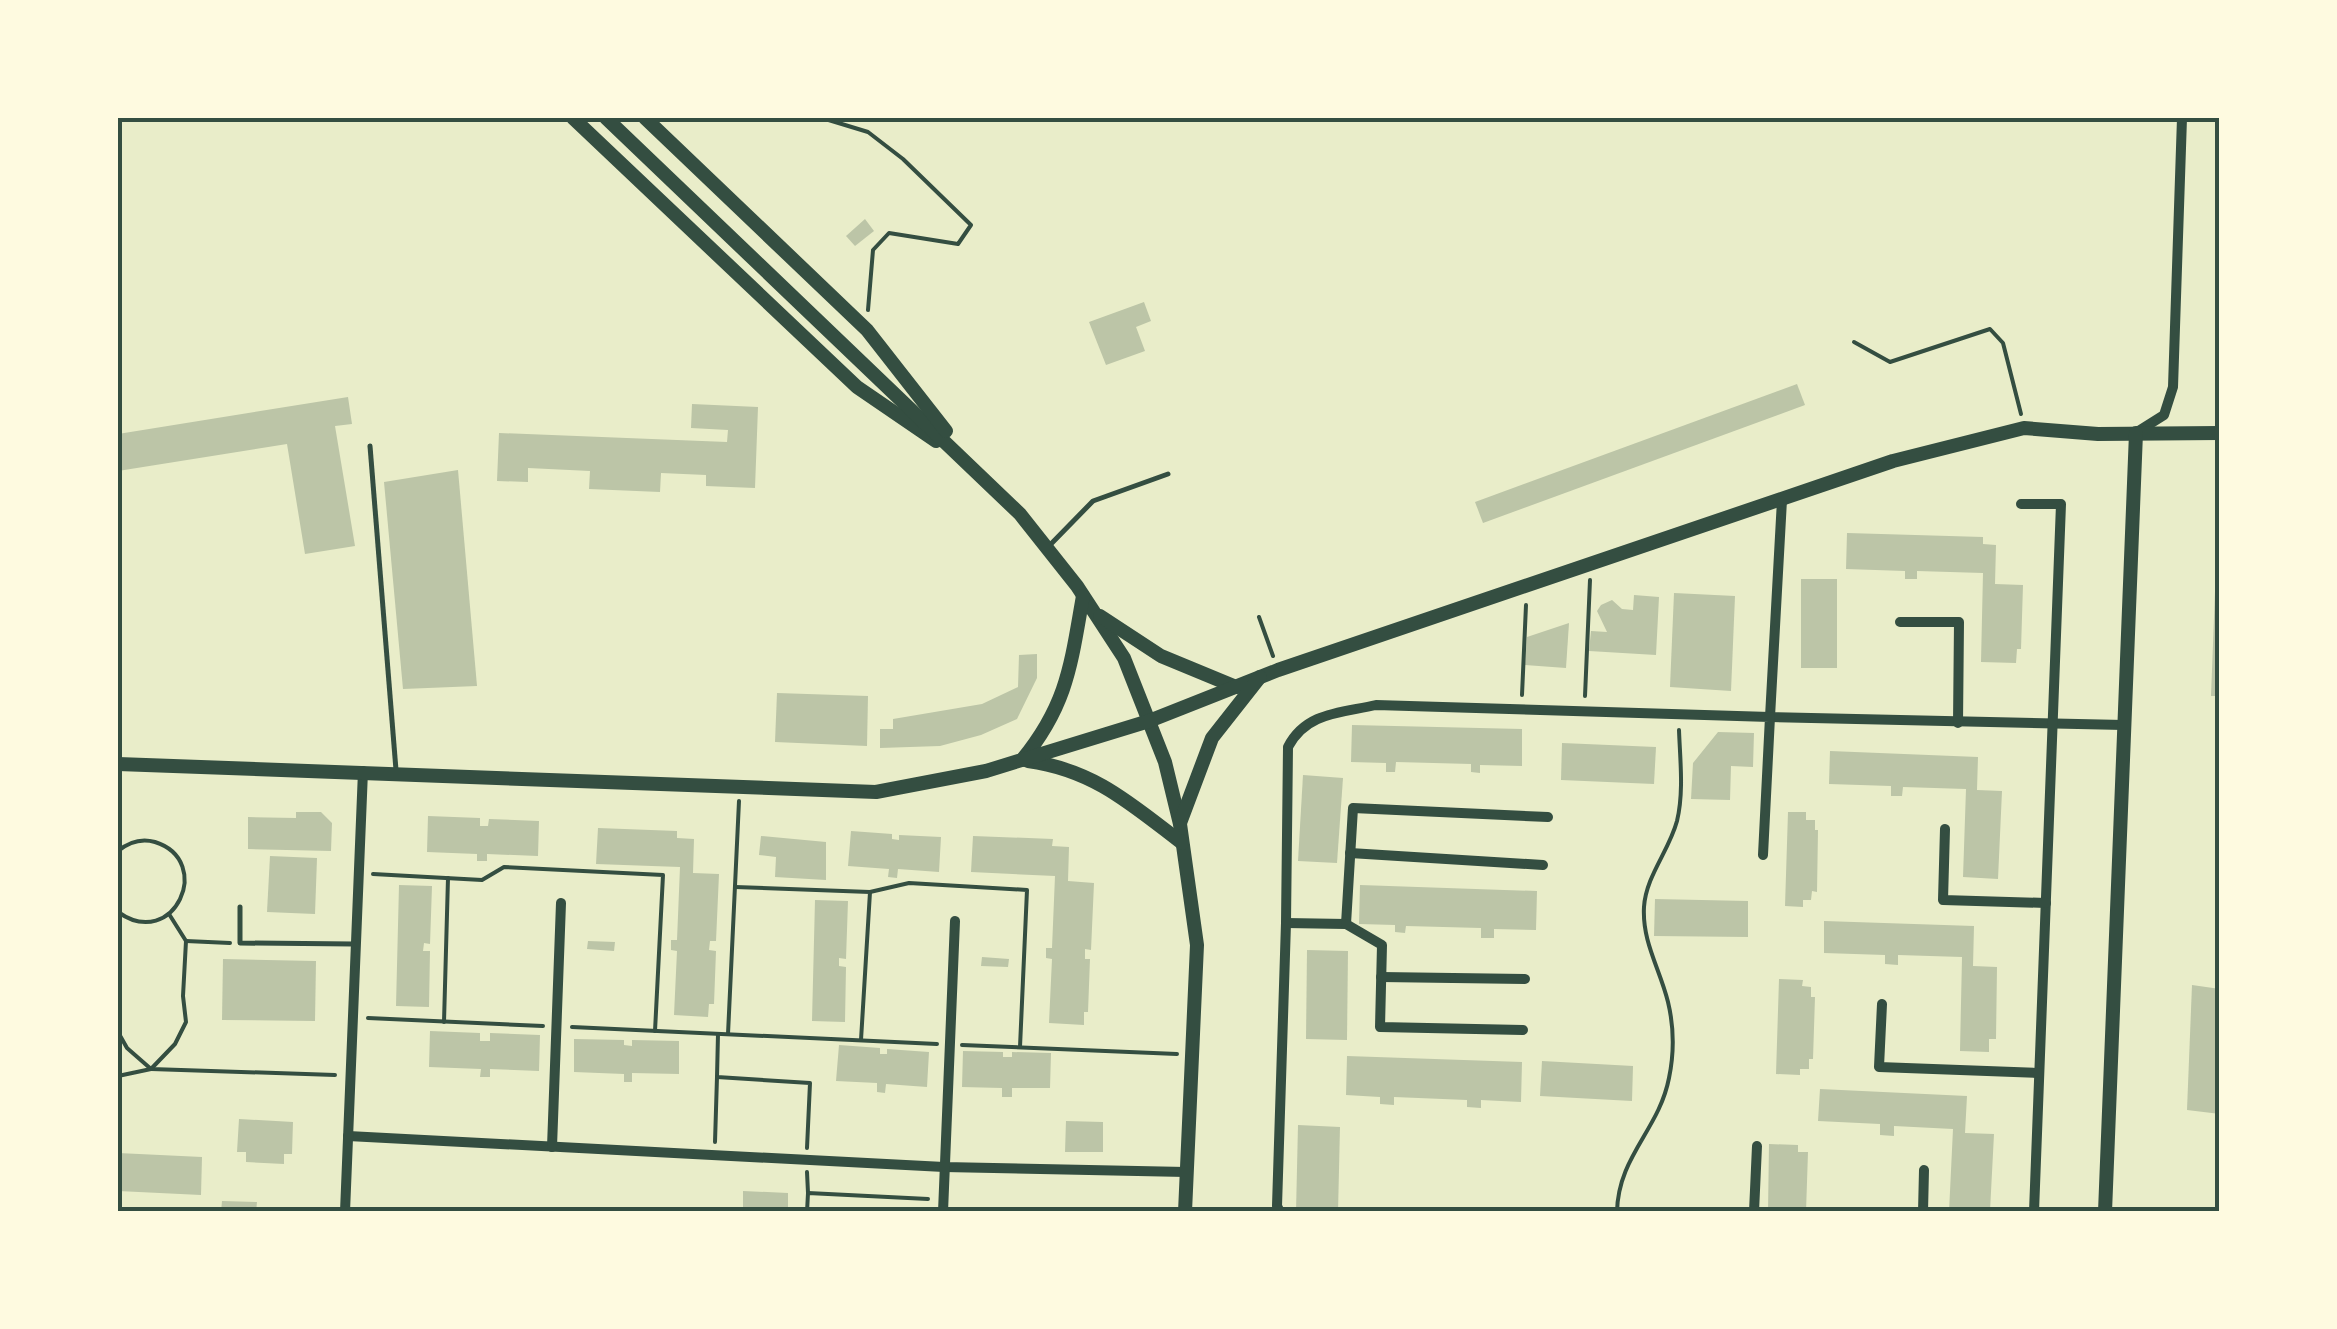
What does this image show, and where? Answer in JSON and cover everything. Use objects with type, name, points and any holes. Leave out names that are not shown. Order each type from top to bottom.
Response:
[{"type":"street","points":[[573,118],[857,387],[974,467]]},
{"type":"street","points":[[606,118],[1020,514],[1084,596],[1124,658],[1165,762],[1180,824],[1197,944],[1185,1212]]},
{"type":"street","points":[[645,118],[867,330],[974,467]]},
{"type":"street","points":[[2136,433],[2164,415],[2173,387],[2182,118]]},
{"type":"street","points":[[118,764],[876,792],[925,785],[1149,721],[1278,670],[1893,461],[2024,428],[2220,433]]},
{"type":"street","points":[[2105,1212],[2136,433]]},
{"type":"street","points":[[1763,855],[1782,500]]},
{"type":"street","points":[[2021,504],[2060,504],[2034,1212]]},
{"type":"street","points":[[1022,760],[1042,733],[1065,689],[1084,596]]},
{"type":"street","points":[[1095,613],[1162,656],[1236,687]]},
{"type":"street","points":[[1900,622],[1959,622],[1958,723]]},
{"type":"street","points":[[1180,824],[1212,738],[1260,677]]},
{"type":"street","points":[[1280,1212],[1277,1206],[1288,747],[1296,731],[1314,718],[1376,705],[2124,725]]},
{"type":"street","points":[[1022,760],[1080,772],[1124,798],[1182,843]]},
{"type":"street","points":[[345,1212],[363,771]]},
{"type":"street","points":[[1346,924],[1354,808],[1548,817]]},
{"type":"street","points":[[1944,829],[1943,900],[2046,903]]},
{"type":"street","points":[[1350,854],[1543,865]]},
{"type":"street","points":[[552,1147],[561,903]]},
{"type":"street","points":[[943,1206],[955,922]]},
{"type":"street","points":[[1286,923],[1346,924],[1382,945],[1380,1027],[1523,1030]]},
{"type":"street","points":[[1381,977],[1525,979]]},
{"type":"street","points":[[1882,1004],[1878,1067],[2039,1073]]},
{"type":"street","points":[[348,1136],[944,1167],[1186,1172]]},
{"type":"street","points":[[1754,1212],[1757,1146]]},
{"type":"street","points":[[1923,1212],[1924,1170]]},
{"type":"lane","points":[[370,446],[397,772]]},
{"type":"lane","points":[[1047,548],[1093,501],[1168,474]]},
{"type":"lane","points":[[240,907],[240,944],[356,944]]},
{"type":"path","points":[[822,118],[868,132],[903,159],[971,225],[958,244],[890,233],[872,250],[867,330]]},
{"type":"path","points":[[1854,342],[1890,362],[1990,329],[2003,343],[2024,428]]},
{"type":"path","points":[[1584,712],[1591,566]]},
{"type":"path","points":[[1521,710],[1527,585]]},
{"type":"path","points":[[1260,617],[1278,670]]},
{"type":"path","points":[[1617,1212],[1620,1179],[1662,1103],[1672,1057],[1668,1002],[1644,924],[1644,902],[1677,821],[1679,715]]},
{"type":"path","points":[[728,1034],[740,786]]},
{"type":"path","points":[[118,850],[134,841],[148,840],[173,852],[185,877],[179,904],[169,914],[144,922],[118,912]]},
{"type":"path","points":[[444,1022],[448,878]]},
{"type":"path","points":[[735,886],[870,892],[909,883],[1027,890],[1020,1047]]},
{"type":"path","points":[[861,1040],[870,892]]},
{"type":"path","points":[[150,1069],[175,1044],[186,1022],[186,941],[169,914]]},
{"type":"path","points":[[186,941],[240,944]]},
{"type":"path","points":[[353,1018],[1194,1054]]},
{"type":"path","points":[[118,1032],[127,1048],[150,1069]]},
{"type":"path","points":[[715,1155],[718,1034]]},
{"type":"path","points":[[118,1076],[150,1069],[350,1076]]},
{"type":"path","points":[[718,1077],[810,1083],[806,1160]]},
{"type":"path","points":[[807,1212],[808,1193],[943,1206]]},
{"type":"building","points":[[865,219],[874,231],[855,246],[846,236]]},
{"type":"building","points":[[1144,302],[1151,321],[1136,327],[1145,351],[1106,365],[1089,322]]},
{"type":"building","points":[[1797,384],[1805,405],[1483,523],[1475,502]]},
{"type":"building","points":[[348,397],[352,424],[335,426],[355,546],[305,554],[287,444],[118,471],[118,434]]},
{"type":"building","points":[[692,404],[758,407],[755,488],[706,486],[706,475],[661,473],[660,492],[589,489],[590,471],[528,468],[528,482],[497,481],[499,433],[727,442],[728,430],[691,428]]},
{"type":"building","points":[[458,470],[477,686],[403,689],[384,482]]},
{"type":"building","points":[[1847,533],[1983,537],[1983,544],[1996,545],[1995,584],[2023,585],[2021,649],[2017,649],[2016,663],[1981,662],[1983,573],[1917,571],[1917,579],[1905,579],[1905,571],[1846,569]]},
{"type":"building","points":[[2216,565],[2220,565],[2220,696],[2211,696]]},
{"type":"building","points":[[1801,579],[1837,579],[1837,668],[1801,668]]},
{"type":"building","points":[[1674,593],[1735,596],[1731,691],[1670,687]]},
{"type":"building","points":[[1634,595],[1659,597],[1656,655],[1589,651],[1591,631],[1607,632],[1597,611],[1601,605],[1612,600],[1622,609],[1633,610]]},
{"type":"building","points":[[1569,623],[1566,668],[1525,665],[1527,637]]},
{"type":"building","points":[[1037,654],[1037,678],[1017,719],[981,735],[940,746],[880,748],[880,729],[893,729],[893,719],[982,704],[1018,687],[1019,655]]},
{"type":"building","points":[[777,693],[868,696],[867,746],[775,742]]},
{"type":"building","points":[[1352,725],[1522,729],[1522,766],[1480,765],[1480,773],[1471,772],[1471,764],[1396,762],[1395,772],[1386,772],[1386,763],[1351,762]]},
{"type":"building","points":[[1718,732],[1754,733],[1753,767],[1731,766],[1730,800],[1691,799],[1693,763]]},
{"type":"building","points":[[1562,743],[1656,747],[1654,784],[1561,780]]},
{"type":"building","points":[[1830,751],[1978,757],[1977,790],[2002,791],[1998,879],[1963,877],[1966,789],[1903,787],[1902,796],[1891,796],[1891,786],[1829,784]]},
{"type":"building","points":[[1303,775],[1343,778],[1337,863],[1298,861]]},
{"type":"building","points":[[296,812],[321,812],[332,823],[331,851],[248,849],[248,817],[296,818]]},
{"type":"building","points":[[1788,812],[1806,812],[1806,820],[1815,820],[1818,830],[1817,892],[1812,891],[1811,900],[1803,900],[1803,907],[1785,906]]},
{"type":"building","points":[[428,816],[480,818],[480,826],[488,826],[489,819],[539,821],[538,856],[487,854],[487,861],[477,861],[477,854],[427,852]]},
{"type":"building","points":[[598,828],[677,831],[677,838],[694,839],[693,873],[719,874],[716,941],[710,941],[709,950],[716,951],[714,1004],[709,1004],[708,1017],[674,1015],[677,951],[671,950],[671,940],[677,940],[680,867],[596,864]]},
{"type":"building","points":[[851,831],[892,834],[892,839],[899,840],[899,835],[941,837],[939,872],[898,869],[897,878],[888,877],[889,869],[848,866]]},
{"type":"building","points":[[761,836],[826,842],[826,880],[775,877],[776,857],[759,855]]},
{"type":"building","points":[[973,836],[1053,839],[1052,846],[1069,847],[1068,881],[1094,883],[1091,950],[1085,949],[1085,959],[1090,959],[1084,1025],[1049,1023],[1052,959],[1046,958],[1046,948],[1052,948],[1055,876],[971,872]]},
{"type":"building","points":[[270,856],[317,858],[315,914],[267,912]]},
{"type":"building","points":[[399,885],[432,886],[430,944],[424,943],[423,951],[430,951],[429,1007],[396,1006]]},
{"type":"building","points":[[1360,885],[1537,891],[1536,930],[1494,929],[1494,938],[1481,938],[1481,928],[1406,926],[1405,933],[1395,932],[1395,925],[1359,924]]},
{"type":"building","points":[[1655,899],[1748,901],[1748,937],[1654,936]]},
{"type":"building","points":[[815,900],[848,901],[846,959],[839,958],[839,966],[846,967],[845,1022],[812,1021]]},
{"type":"building","points":[[1824,921],[1974,926],[1973,966],[1997,967],[1996,1039],[1989,1039],[1989,1052],[1960,1051],[1962,957],[1898,955],[1898,965],[1885,964],[1885,955],[1824,953]]},
{"type":"building","points":[[588,941],[615,942],[614,951],[587,949]]},
{"type":"building","points":[[1307,950],[1348,951],[1347,1040],[1306,1039]]},
{"type":"building","points":[[982,957],[1009,959],[1008,967],[981,966]]},
{"type":"building","points":[[223,959],[316,961],[315,1021],[222,1020]]},
{"type":"building","points":[[1779,979],[1803,980],[1802,986],[1811,987],[1811,997],[1815,997],[1813,1059],[1809,1059],[1809,1069],[1800,1069],[1800,1075],[1776,1074]]},
{"type":"building","points":[[2192,985],[2220,989],[2220,1114],[2187,1110]]},
{"type":"building","points":[[430,1031],[480,1033],[480,1041],[490,1041],[490,1033],[540,1035],[539,1071],[490,1069],[490,1077],[480,1077],[481,1069],[429,1067]]},
{"type":"building","points":[[574,1039],[624,1040],[624,1045],[632,1046],[632,1040],[679,1041],[679,1074],[632,1073],[632,1082],[624,1082],[624,1074],[574,1072]]},
{"type":"building","points":[[839,1045],[880,1048],[880,1054],[887,1054],[887,1049],[929,1052],[927,1087],[886,1084],[885,1093],[877,1092],[877,1083],[836,1081]]},
{"type":"building","points":[[963,1051],[1003,1052],[1003,1057],[1012,1057],[1012,1052],[1051,1053],[1050,1088],[1012,1088],[1012,1097],[1002,1097],[1002,1088],[962,1087]]},
{"type":"building","points":[[1347,1056],[1522,1062],[1521,1102],[1481,1100],[1481,1108],[1467,1107],[1467,1100],[1394,1097],[1394,1105],[1380,1104],[1380,1097],[1346,1095]]},
{"type":"building","points":[[1542,1061],[1633,1066],[1632,1101],[1540,1096]]},
{"type":"building","points":[[1820,1089],[1967,1096],[1965,1133],[1994,1134],[1990,1211],[1949,1212],[1953,1129],[1894,1126],[1894,1136],[1880,1135],[1880,1124],[1818,1121]]},
{"type":"building","points":[[239,1119],[293,1122],[292,1154],[284,1154],[284,1164],[246,1162],[246,1152],[237,1152]]},
{"type":"building","points":[[1066,1121],[1103,1122],[1103,1152],[1065,1152]]},
{"type":"building","points":[[1298,1125],[1340,1127],[1338,1212],[1296,1212]]},
{"type":"building","points":[[1769,1144],[1798,1145],[1798,1152],[1808,1152],[1806,1212],[1768,1212]]},
{"type":"building","points":[[118,1153],[202,1157],[201,1195],[118,1191]]},
{"type":"building","points":[[743,1191],[788,1193],[788,1212],[743,1212]]},
{"type":"building","points":[[222,1201],[257,1202],[256,1212],[221,1212]]}]
